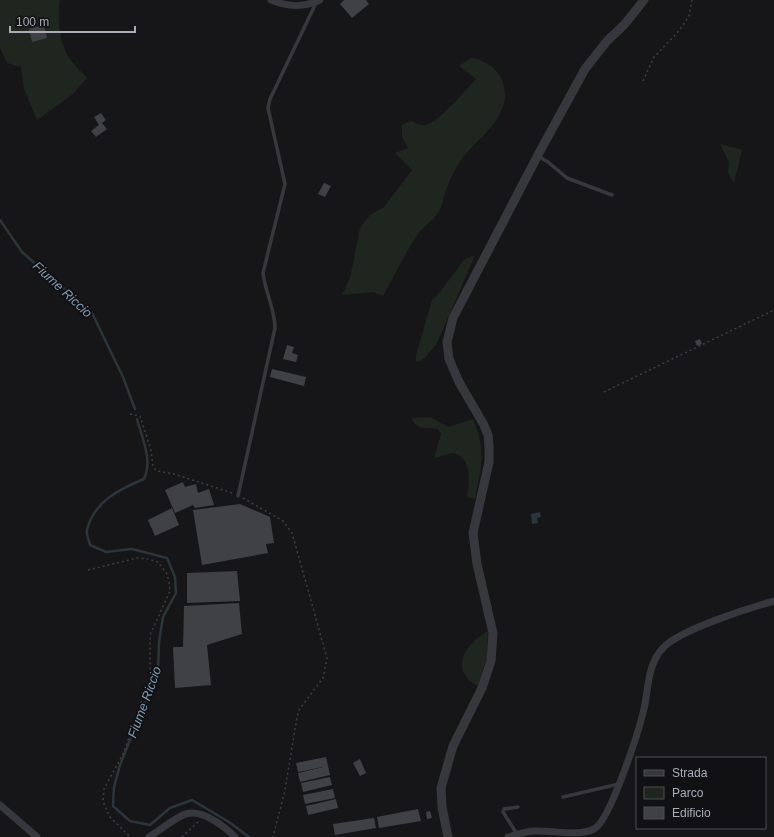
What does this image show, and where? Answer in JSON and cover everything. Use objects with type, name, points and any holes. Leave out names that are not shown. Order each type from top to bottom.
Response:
[{"type":"street","points":[[271,0],[284,6],[300,6],[318,1]]},
{"type":"street","points":[[448,837],[442,807],[441,788],[453,746],[482,688],[491,661],[493,633],[477,564],[473,533],[489,462],[488,435],[453,369],[449,359],[447,342],[453,318],[585,69],[607,41],[624,25],[644,0]]},
{"type":"street","points":[[508,837],[520,836],[533,831],[580,833],[595,829],[605,815],[630,756],[644,711],[646,689],[653,663],[663,647],[677,638],[738,612],[774,602]]},
{"type":"street","points":[[0,805],[38,837]]},
{"type":"street","points":[[149,837],[183,815],[190,813],[205,816],[219,824],[235,837]]},
{"type":"lane","points":[[238,496],[276,328],[275,316],[264,286],[263,273],[285,184],[268,108],[270,99],[318,1]]},
{"type":"lane","points":[[538,156],[568,178],[612,195]]},
{"type":"lane","points":[[563,797],[618,784]]},
{"type":"lane","points":[[518,807],[504,809],[503,812],[520,836]]},
{"type":"path","points":[[643,81],[654,57],[679,31],[689,16],[692,0]]},
{"type":"path","points":[[604,392],[774,310]]},
{"type":"path","points":[[130,414],[140,416],[151,450],[153,467],[156,471],[174,474],[238,496],[284,521],[292,533],[327,658],[323,678],[299,710],[285,790],[273,837]]},
{"type":"path","points":[[88,570],[137,558],[148,559],[158,562],[167,574],[169,582],[170,591],[150,634],[150,676],[124,752],[104,789],[103,801],[109,816],[130,837]]},
{"type":"path","points":[[182,837],[205,816]]},
{"type":"green space","points":[[0,0],[60,0],[59,22],[63,46],[70,59],[87,78],[73,94],[37,120],[24,89],[21,67],[7,63],[0,48]]},
{"type":"green space","points":[[471,58],[484,62],[496,70],[500,76],[505,89],[505,96],[504,105],[500,114],[489,129],[458,164],[439,211],[421,230],[414,240],[383,296],[373,292],[342,295],[350,278],[360,228],[370,215],[384,207],[412,170],[395,153],[408,148],[402,137],[402,125],[411,121],[421,125],[428,124],[442,114],[476,79],[459,66]]},
{"type":"green space","points":[[720,144],[742,150],[734,183],[728,173],[729,162]]},
{"type":"green space","points":[[475,255],[437,343],[425,357],[416,362],[416,355],[432,300],[440,292],[464,260]]},
{"type":"green space","points":[[430,417],[449,427],[473,419],[480,440],[482,459],[475,499],[467,497],[469,478],[467,465],[464,460],[453,453],[434,458],[441,434],[438,429],[419,427],[412,418]]},
{"type":"green space","points":[[488,631],[487,657],[478,686],[469,680],[464,672],[462,665],[463,657],[473,643]]},
{"type":"shaded area","points":[[540,512],[541,517],[537,518],[538,523],[532,524],[531,514]]},
{"type":"building","points":[[344,0],[366,0],[369,4],[352,18],[340,4]]},
{"type":"building","points":[[44,25],[47,38],[32,42],[29,29]]},
{"type":"building","points":[[101,113],[106,120],[102,123],[107,129],[96,137],[91,131],[99,125],[94,117]]},
{"type":"building","points":[[324,183],[331,186],[325,197],[318,194]]},
{"type":"building","points":[[700,339],[702,344],[697,346],[695,341]]},
{"type":"building","points":[[287,345],[294,347],[292,353],[298,355],[296,362],[283,359]]},
{"type":"building","points":[[272,369],[306,377],[304,386],[270,377]]},
{"type":"building","points":[[183,482],[185,487],[196,484],[198,493],[209,489],[214,505],[195,508],[193,505],[175,513],[165,490]]},
{"type":"building","points":[[240,504],[270,517],[274,543],[266,544],[268,553],[202,565],[193,510]]},
{"type":"building","points":[[172,508],[179,525],[155,536],[148,520]]},
{"type":"building","points":[[237,571],[240,601],[187,603],[187,573]]},
{"type":"building","points":[[239,603],[242,634],[207,645],[211,685],[175,688],[173,647],[183,647],[184,606]]},
{"type":"building","points":[[326,757],[328,766],[298,772],[296,763]]},
{"type":"building","points":[[360,759],[366,773],[360,776],[353,763]]},
{"type":"building","points":[[328,766],[330,775],[300,782],[298,773]]},
{"type":"building","points":[[330,777],[332,785],[303,792],[301,783]]},
{"type":"building","points":[[333,789],[335,798],[305,804],[303,795]]},
{"type":"building","points":[[336,799],[338,808],[308,815],[306,806]]},
{"type":"building","points":[[418,809],[421,821],[379,828],[377,817]]},
{"type":"building","points":[[430,811],[432,818],[427,819],[426,812]]},
{"type":"building","points":[[374,818],[376,828],[335,835],[333,824]]},
{"type":"waterway","name":"Fiume Riccio","points":[[0,220],[22,252],[92,313],[123,377],[135,409]]},
{"type":"waterway","name":"Fiume Riccio","points":[[137,419],[147,457],[144,479],[109,497],[95,511],[90,520],[87,535],[90,545],[106,552],[132,549],[167,558],[175,577],[176,593],[163,617],[159,642],[158,671],[120,765],[114,787],[113,806],[130,821],[150,825],[170,808],[192,800],[229,822],[249,837]]}]
